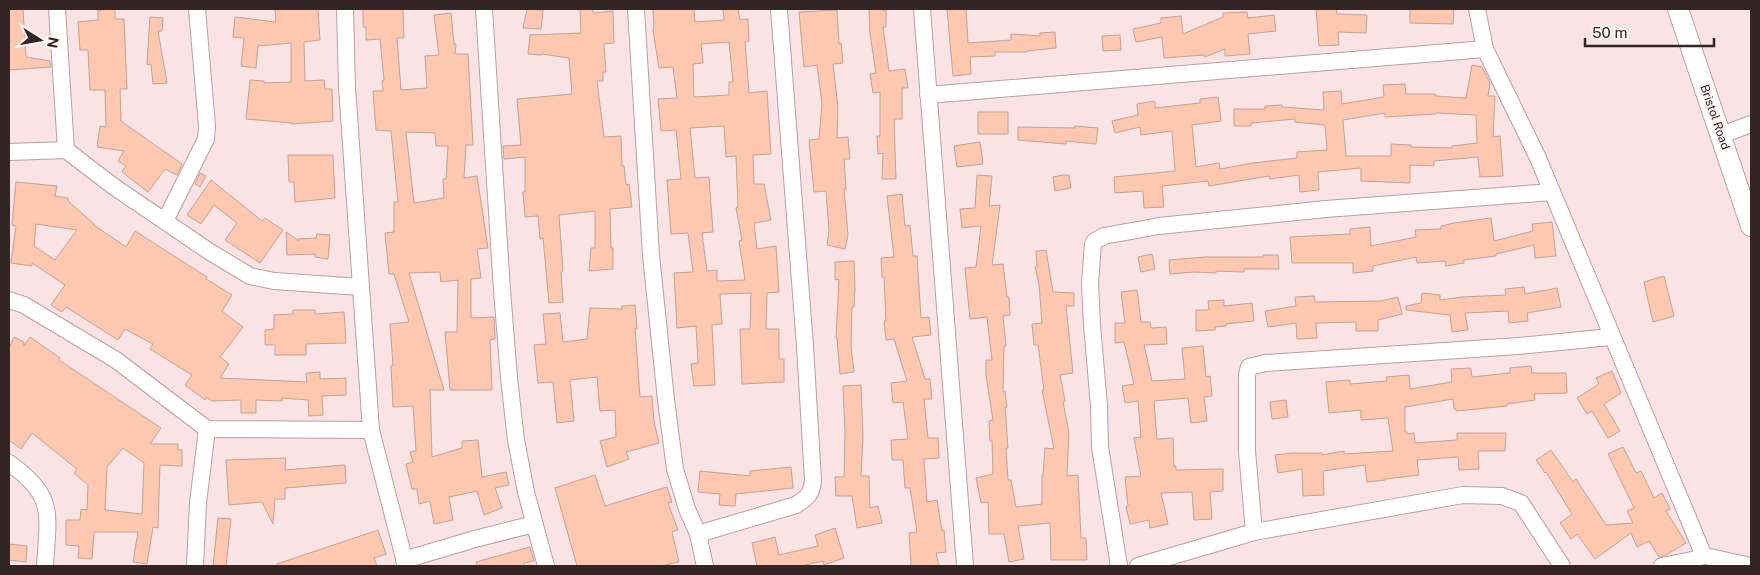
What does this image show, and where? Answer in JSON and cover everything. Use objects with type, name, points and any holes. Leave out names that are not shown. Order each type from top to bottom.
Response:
[{"type":"street","points":[[57,9],[66,150]]},
{"type":"street","points":[[165,221],[206,139],[207,126],[197,9]]},
{"type":"street","points":[[344,9],[347,87],[371,430],[405,563],[475,539],[534,524]]},
{"type":"street","points":[[484,9],[509,378],[516,440],[526,492],[546,566]]},
{"type":"street","points":[[636,9],[651,255],[666,400],[675,469],[687,509],[698,534],[705,566]]},
{"type":"street","points":[[698,534],[796,505],[807,498],[812,492],[813,480],[805,346],[779,9]]},
{"type":"street","points":[[922,9],[965,566]]},
{"type":"street","points":[[1477,9],[1485,49],[1523,124],[1699,543],[1701,555]]},
{"type":"street","name":"Bristol Road","points":[[1678,9],[1751,226]]},
{"type":"street","points":[[928,95],[1485,49]]},
{"type":"street","points":[[1721,135],[1751,124]]},
{"type":"street","points":[[9,152],[66,150],[113,186],[210,252],[250,276],[274,281],[361,287]]},
{"type":"street","points":[[1120,566],[1100,447],[1090,283],[1095,241],[1104,236],[1159,226],[1326,209],[1552,192]]},
{"type":"street","points":[[9,300],[24,305],[116,360],[207,429],[371,430]]},
{"type":"street","points":[[1254,532],[1247,451],[1247,375],[1249,367],[1265,362],[1518,346],[1611,336]]},
{"type":"street","points":[[195,566],[198,504],[207,429]]},
{"type":"street","points":[[9,463],[24,474],[42,494],[46,505],[48,518],[44,566]]},
{"type":"street","points":[[1138,566],[1254,532],[1463,495],[1502,496],[1521,503],[1562,566]]},
{"type":"street","points":[[1662,566],[1697,559],[1701,555]]},
{"type":"street","points":[[1701,555],[1750,566]]},
{"type":"building","points":[[9,9],[23,9],[26,57],[50,61],[51,67],[9,70]]},
{"type":"building","points":[[115,9],[115,19],[124,19],[127,89],[120,89],[121,121],[182,164],[177,175],[165,169],[148,192],[122,172],[126,166],[118,161],[124,151],[97,147],[100,126],[106,127],[105,90],[90,90],[88,50],[80,50],[78,22],[98,20],[98,10]]},
{"type":"building","points":[[275,9],[318,9],[320,40],[304,42],[305,81],[324,80],[325,89],[332,89],[333,121],[292,124],[246,119],[250,80],[264,81],[264,83],[291,82],[291,43],[258,46],[256,68],[241,66],[244,38],[233,37],[235,17],[276,22]]},
{"type":"building","points":[[363,9],[403,9],[404,38],[397,38],[401,90],[427,88],[425,56],[439,55],[434,15],[451,13],[454,44],[456,44],[455,54],[468,54],[473,145],[466,145],[464,178],[477,176],[488,248],[477,249],[481,278],[471,279],[471,318],[494,317],[495,339],[490,340],[492,390],[450,390],[445,332],[457,332],[458,280],[441,282],[440,272],[409,273],[444,390],[430,390],[432,457],[462,448],[462,441],[478,440],[482,477],[506,472],[509,485],[495,488],[502,508],[484,515],[477,491],[449,497],[453,520],[434,524],[430,501],[419,504],[417,489],[412,489],[406,464],[413,462],[410,452],[416,451],[413,406],[393,407],[390,324],[409,322],[394,274],[389,274],[385,233],[394,232],[394,202],[398,202],[391,131],[376,130],[373,91],[383,91],[382,81],[384,80],[380,39],[366,40],[366,27],[363,27]],"holes":[[[406,132],[435,133],[436,146],[448,146],[446,179],[443,179],[444,198],[414,203]]]},
{"type":"building","points":[[527,9],[543,10],[541,29],[523,28]]},
{"type":"building","points":[[580,9],[593,9],[593,13],[613,11],[614,43],[604,44],[606,72],[603,72],[603,81],[597,81],[604,137],[621,136],[622,166],[624,166],[626,185],[629,184],[632,207],[610,209],[613,269],[589,271],[591,248],[595,248],[595,211],[559,215],[563,302],[549,303],[543,238],[540,239],[538,216],[525,217],[523,192],[525,192],[525,157],[504,159],[503,146],[521,145],[517,99],[572,94],[569,58],[528,54],[530,35],[581,33]]},
{"type":"building","points":[[653,9],[694,9],[695,22],[724,20],[723,9],[738,9],[740,20],[748,19],[749,41],[745,42],[749,93],[767,91],[771,154],[753,155],[754,184],[764,184],[771,220],[754,223],[757,249],[776,246],[779,292],[767,293],[766,329],[779,329],[779,359],[784,359],[784,382],[742,384],[740,329],[750,329],[751,293],[720,294],[722,324],[712,325],[715,385],[694,386],[691,364],[698,363],[696,326],[677,328],[674,273],[693,272],[688,233],[671,234],[667,180],[681,179],[676,130],[661,131],[658,99],[677,98],[673,67],[659,68],[653,31]],"holes":[[[729,42],[733,82],[729,82],[729,95],[694,97],[693,64],[703,63],[701,44]],[[724,126],[726,157],[736,156],[738,207],[736,208],[742,240],[739,241],[745,280],[717,281],[717,270],[707,271],[702,233],[713,232],[709,177],[695,178],[690,128]]]},
{"type":"building","points":[[869,9],[886,10],[886,27],[883,27],[889,71],[905,69],[908,88],[902,88],[902,119],[894,119],[896,179],[882,179],[883,153],[878,154],[877,136],[880,136],[880,92],[873,93],[870,74],[876,73],[870,34]]},
{"type":"building","points":[[947,9],[966,9],[968,43],[1011,40],[1011,34],[1040,36],[1040,33],[1055,32],[1056,48],[1027,52],[995,52],[995,56],[970,57],[971,74],[953,76]]},
{"type":"building","points":[[1316,9],[1336,9],[1337,14],[1367,15],[1366,33],[1338,32],[1339,45],[1319,46]]},
{"type":"building","points":[[1410,9],[1454,9],[1453,24],[1410,23]]},
{"type":"building","points":[[837,10],[839,44],[841,43],[843,63],[833,64],[838,108],[837,138],[848,137],[850,159],[844,159],[846,189],[844,189],[848,235],[845,249],[827,245],[829,231],[826,191],[814,192],[809,140],[819,139],[822,104],[817,65],[804,67],[799,12]]},
{"type":"building","points":[[1247,12],[1248,18],[1274,15],[1276,31],[1248,34],[1250,54],[1225,56],[1225,49],[1205,57],[1204,55],[1164,58],[1162,37],[1136,42],[1133,29],[1161,23],[1161,18],[1181,16],[1183,34],[1223,17],[1223,13]]},
{"type":"building","points":[[150,17],[163,18],[162,31],[158,31],[167,83],[153,84],[151,64],[147,65]]},
{"type":"building","points":[[1120,35],[1121,50],[1103,51],[1102,36]]},
{"type":"building","points":[[1472,65],[1482,67],[1490,83],[1488,96],[1495,96],[1493,137],[1500,136],[1503,176],[1480,177],[1478,157],[1434,161],[1434,166],[1410,165],[1410,183],[1361,181],[1361,168],[1318,172],[1319,190],[1300,192],[1299,175],[1270,179],[1269,176],[1209,186],[1208,181],[1162,186],[1164,207],[1144,208],[1143,191],[1115,193],[1114,177],[1175,171],[1172,131],[1141,135],[1140,127],[1115,133],[1112,121],[1138,115],[1137,104],[1155,101],[1155,108],[1200,103],[1200,99],[1218,97],[1221,121],[1192,125],[1196,167],[1219,163],[1220,169],[1297,158],[1297,152],[1327,150],[1325,125],[1295,122],[1295,119],[1251,123],[1251,126],[1234,126],[1234,109],[1265,109],[1265,106],[1282,105],[1282,107],[1324,110],[1323,92],[1341,91],[1342,104],[1384,97],[1383,85],[1405,84],[1406,94],[1435,94],[1436,96],[1466,98]],"holes":[[[1385,113],[1385,117],[1436,113],[1476,115],[1477,143],[1452,146],[1452,148],[1411,147],[1411,145],[1391,144],[1391,156],[1346,156],[1343,120]]]},
{"type":"building","points":[[978,112],[1008,112],[1008,134],[978,134]]},
{"type":"building","points":[[1075,126],[1098,128],[1096,144],[1066,141],[1066,144],[1018,140],[1018,127],[1075,128]]},
{"type":"building","points":[[980,142],[983,164],[957,167],[954,146]]},
{"type":"building","points":[[288,155],[333,155],[335,198],[295,202],[294,182],[289,182]]},
{"type":"building","points":[[200,173],[206,176],[200,187],[195,184]]},
{"type":"building","points":[[977,175],[992,176],[989,206],[1000,205],[992,265],[1003,264],[1007,297],[1009,297],[1010,315],[1003,316],[1006,346],[1004,346],[1003,392],[1005,391],[1007,407],[1005,407],[1008,480],[1011,480],[1016,507],[1042,504],[1045,448],[1054,449],[1042,390],[1044,390],[1038,345],[1034,345],[1032,324],[1042,323],[1039,284],[1035,267],[1037,266],[1036,251],[1046,250],[1053,292],[1074,293],[1074,306],[1066,306],[1073,373],[1060,375],[1069,433],[1067,476],[1078,475],[1081,538],[1086,538],[1087,560],[1051,560],[1050,523],[1018,526],[1024,559],[1009,562],[1004,534],[989,534],[988,502],[981,503],[976,478],[993,474],[989,421],[993,420],[986,375],[986,360],[992,360],[987,317],[970,319],[965,268],[976,267],[981,226],[962,228],[960,209],[975,208]]},
{"type":"building","points":[[1069,175],[1071,188],[1055,191],[1053,177]]},
{"type":"building","points":[[211,180],[262,221],[265,218],[283,230],[260,263],[225,240],[237,223],[214,205],[201,224],[187,215]]},
{"type":"building","points":[[16,182],[57,186],[55,196],[68,198],[68,201],[94,225],[126,247],[135,231],[232,295],[222,311],[243,327],[220,357],[229,364],[220,378],[307,382],[306,373],[320,372],[320,379],[346,378],[346,395],[322,396],[323,415],[309,416],[308,400],[282,398],[282,401],[256,400],[256,413],[241,413],[241,400],[212,401],[206,397],[205,400],[185,385],[192,375],[150,349],[153,344],[125,329],[118,340],[66,307],[62,312],[51,305],[65,285],[32,263],[32,266],[11,263],[16,226],[12,225]],"holes":[[[36,224],[77,230],[55,260],[34,246]]]},
{"type":"building","points":[[902,194],[905,226],[910,225],[913,256],[917,256],[921,318],[929,317],[931,335],[912,337],[925,379],[930,379],[932,399],[924,399],[928,438],[938,438],[939,458],[924,459],[927,502],[937,500],[942,531],[944,530],[946,552],[936,553],[939,566],[911,566],[909,533],[917,532],[910,488],[905,488],[903,460],[892,460],[891,440],[908,439],[903,402],[893,403],[891,383],[907,381],[894,339],[886,340],[884,277],[882,277],[881,258],[894,257],[887,196]]},
{"type":"building","points":[[1491,218],[1494,241],[1533,231],[1532,224],[1552,222],[1556,256],[1535,258],[1534,245],[1496,254],[1496,256],[1464,260],[1464,263],[1446,266],[1445,261],[1417,263],[1416,257],[1373,266],[1373,271],[1353,273],[1353,263],[1292,263],[1290,237],[1350,234],[1350,229],[1370,227],[1371,246],[1416,237],[1415,230],[1441,229],[1441,226],[1454,223]]},
{"type":"building","points":[[286,232],[299,241],[298,239],[316,238],[317,234],[330,235],[328,259],[315,257],[315,254],[287,255]]},
{"type":"building","points":[[1152,254],[1155,269],[1141,272],[1138,257]]},
{"type":"building","points":[[1263,255],[1278,255],[1279,269],[1244,269],[1244,272],[1216,271],[1216,273],[1170,274],[1169,260],[1205,257],[1263,257]]},
{"type":"building","points":[[854,261],[855,289],[854,307],[852,307],[851,346],[854,372],[840,374],[836,338],[839,279],[835,280],[835,262]]},
{"type":"building","points":[[1664,276],[1674,316],[1653,322],[1644,282]]},
{"type":"building","points":[[1524,287],[1525,294],[1557,288],[1561,307],[1527,313],[1528,321],[1509,323],[1508,311],[1465,313],[1468,330],[1452,332],[1450,315],[1406,310],[1406,306],[1421,303],[1422,293],[1440,295],[1440,300],[1506,295],[1505,289]]},
{"type":"building","points":[[1137,290],[1141,322],[1150,322],[1151,328],[1166,327],[1167,344],[1144,345],[1152,381],[1185,379],[1182,348],[1203,346],[1206,377],[1210,376],[1212,396],[1204,397],[1207,421],[1191,423],[1188,398],[1154,401],[1157,439],[1173,438],[1174,466],[1176,466],[1176,470],[1223,469],[1223,491],[1210,492],[1212,519],[1194,520],[1192,492],[1161,493],[1168,524],[1150,528],[1149,520],[1130,524],[1126,507],[1128,506],[1125,477],[1141,476],[1134,438],[1141,437],[1138,401],[1125,403],[1122,386],[1134,384],[1124,342],[1115,343],[1115,323],[1125,323],[1121,292]]},
{"type":"building","points":[[1314,296],[1315,302],[1381,301],[1398,297],[1402,314],[1378,320],[1378,331],[1356,331],[1356,322],[1316,323],[1317,338],[1297,339],[1296,323],[1268,327],[1265,311],[1296,306],[1295,297]]},
{"type":"building","points":[[1224,300],[1224,306],[1252,303],[1254,321],[1226,324],[1226,326],[1215,327],[1215,330],[1196,331],[1196,310],[1209,310],[1208,301]]},
{"type":"building","points":[[635,305],[640,397],[652,396],[654,422],[659,443],[626,452],[629,459],[607,467],[600,441],[616,437],[615,410],[600,411],[597,377],[570,380],[574,421],[557,423],[553,382],[538,383],[534,345],[546,344],[543,314],[560,313],[563,342],[587,339],[590,308],[622,309],[622,306]]},
{"type":"building","points":[[293,310],[315,310],[315,314],[344,312],[346,343],[306,344],[306,355],[275,355],[275,345],[265,345],[265,330],[274,329],[274,315],[293,314]]},
{"type":"building","points":[[14,337],[24,342],[24,346],[30,337],[60,358],[59,360],[161,428],[150,444],[178,444],[178,450],[182,450],[182,466],[160,465],[158,528],[153,527],[147,564],[133,562],[138,532],[94,532],[92,559],[78,558],[79,546],[66,545],[66,520],[80,520],[81,509],[87,510],[88,485],[74,473],[77,469],[32,433],[21,449],[9,440],[9,348]],"holes":[[[123,448],[144,463],[142,514],[105,510],[107,467]]]},
{"type":"building","points":[[1531,366],[1532,373],[1566,373],[1567,393],[1534,394],[1535,400],[1507,404],[1507,406],[1456,411],[1453,399],[1405,407],[1405,432],[1407,434],[1414,433],[1415,443],[1457,440],[1457,433],[1506,433],[1505,451],[1478,451],[1479,469],[1459,470],[1458,457],[1417,460],[1419,475],[1367,482],[1365,465],[1323,471],[1324,495],[1303,496],[1302,469],[1278,473],[1275,455],[1322,453],[1322,455],[1344,451],[1344,454],[1393,451],[1388,418],[1361,420],[1361,410],[1329,413],[1326,382],[1350,380],[1350,384],[1387,381],[1386,377],[1409,375],[1410,389],[1452,382],[1451,369],[1471,368],[1472,377],[1510,373],[1510,368]]},
{"type":"building","points":[[1612,371],[1621,393],[1604,404],[1620,431],[1608,438],[1592,411],[1587,414],[1577,398],[1599,384],[1596,378]]},
{"type":"building","points":[[861,385],[863,437],[861,476],[869,476],[870,508],[878,506],[882,523],[857,528],[852,496],[836,496],[835,477],[844,477],[845,431],[843,386]]},
{"type":"building","points":[[1286,400],[1288,417],[1272,419],[1270,402]]},
{"type":"building","points":[[1623,447],[1636,473],[1641,471],[1654,498],[1662,493],[1670,509],[1666,511],[1686,543],[1666,555],[1659,557],[1649,541],[1637,547],[1631,533],[1595,559],[1577,534],[1571,539],[1560,523],[1572,514],[1546,472],[1536,460],[1551,450],[1573,482],[1576,479],[1606,525],[1633,523],[1627,511],[1634,508],[1608,454]]},
{"type":"building","points":[[286,458],[285,470],[345,465],[346,483],[285,488],[285,499],[275,499],[273,524],[262,502],[229,505],[226,460]]},
{"type":"building","points":[[791,467],[793,488],[736,494],[735,506],[719,505],[720,494],[698,492],[700,471],[750,476],[750,471]]},
{"type":"building","points":[[595,475],[605,506],[667,487],[672,502],[668,503],[678,530],[672,532],[679,562],[661,566],[577,566],[555,488]]},
{"type":"building","points":[[218,518],[231,519],[226,566],[213,566]]},
{"type":"building","points":[[835,528],[844,558],[824,565],[823,561],[801,566],[757,566],[752,543],[775,537],[779,555],[818,546],[815,535]]},
{"type":"building","points":[[378,530],[386,554],[374,558],[377,566],[277,566],[277,564]]},
{"type":"building","points":[[9,544],[27,546],[26,562],[9,560]]},
{"type":"building","points":[[530,547],[534,561],[524,563],[524,566],[477,566],[476,562]]}]
